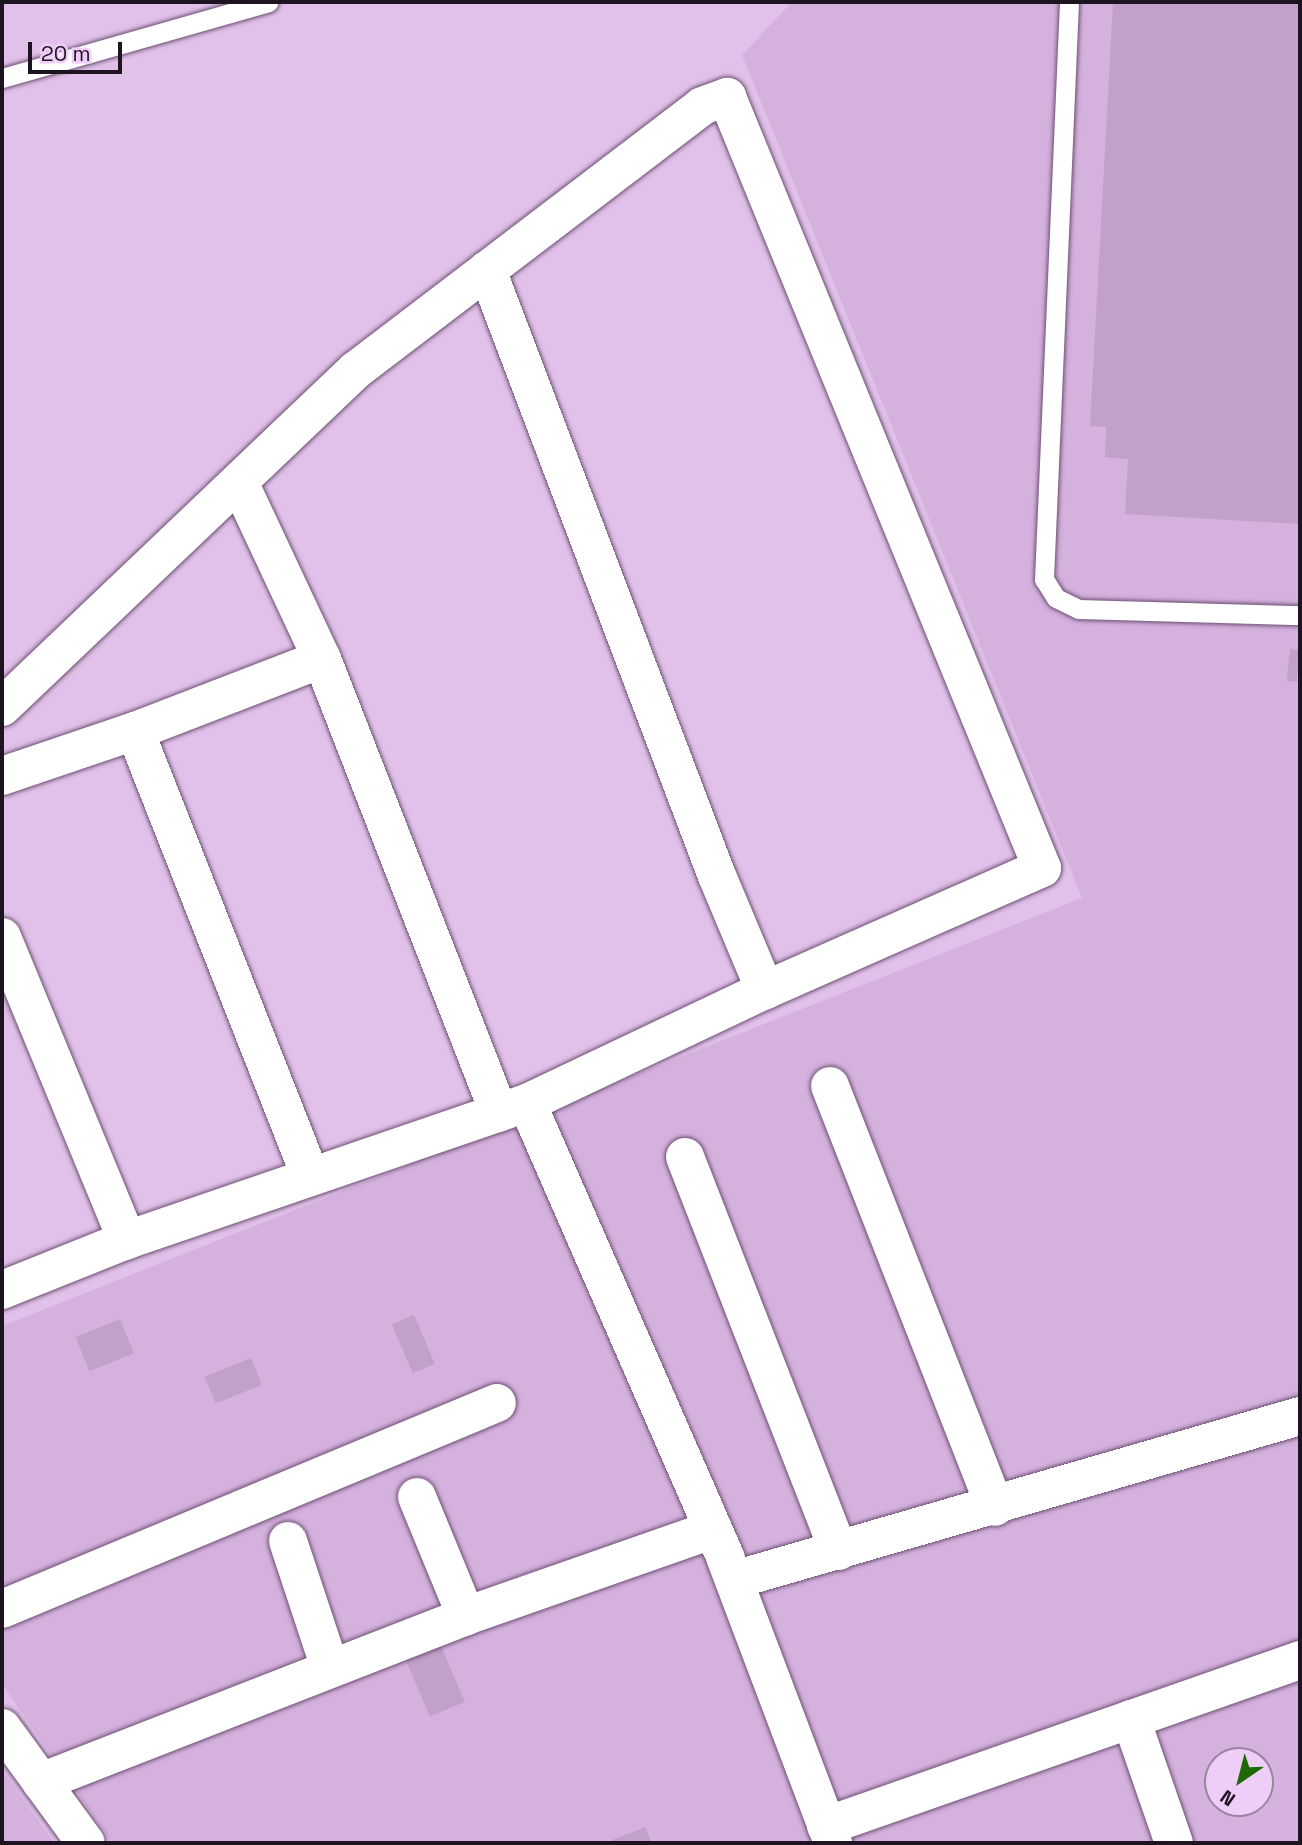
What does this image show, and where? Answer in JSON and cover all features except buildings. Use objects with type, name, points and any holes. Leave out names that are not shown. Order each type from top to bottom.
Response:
[{"type":"street","points":[[2,707],[356,370],[702,106],[727,97],[1042,868],[765,990],[513,1108],[127,1240],[2,1290]]},
{"type":"street","points":[[487,270],[717,876],[765,990]]},
{"type":"street","points":[[239,482],[322,659],[513,1108],[734,1580],[830,1834],[1131,1719],[1300,1660]]},
{"type":"street","points":[[2,776],[135,731],[322,659]]},
{"type":"street","points":[[135,731],[311,1177]]},
{"type":"street","points":[[2,937],[127,1240]]},
{"type":"street","points":[[830,1086],[995,1507]]},
{"type":"street","points":[[685,1157],[839,1550]]},
{"type":"street","points":[[2,1609],[497,1404]]},
{"type":"street","points":[[734,1580],[995,1507],[1300,1416]]},
{"type":"street","points":[[417,1497],[466,1616]]},
{"type":"street","points":[[41,1782],[466,1616],[711,1531]]},
{"type":"street","points":[[288,1541],[330,1668]]},
{"type":"street","points":[[1131,1719],[1174,1843]]},
{"type":"street","points":[[2,1728],[86,1843]]},
{"type":"lane","points":[[2,78],[268,2]]},
{"type":"lane","points":[[1069,2],[1044,579],[1056,598],[1079,609],[1300,615]]},
{"type":"shaded area","points":[[792,2],[1300,2],[1300,1843],[112,1843],[2,1684],[2,1326],[1082,898],[742,55]]},
{"type":"shaded area","points":[[2,1770],[54,1843],[2,1843]]}]
